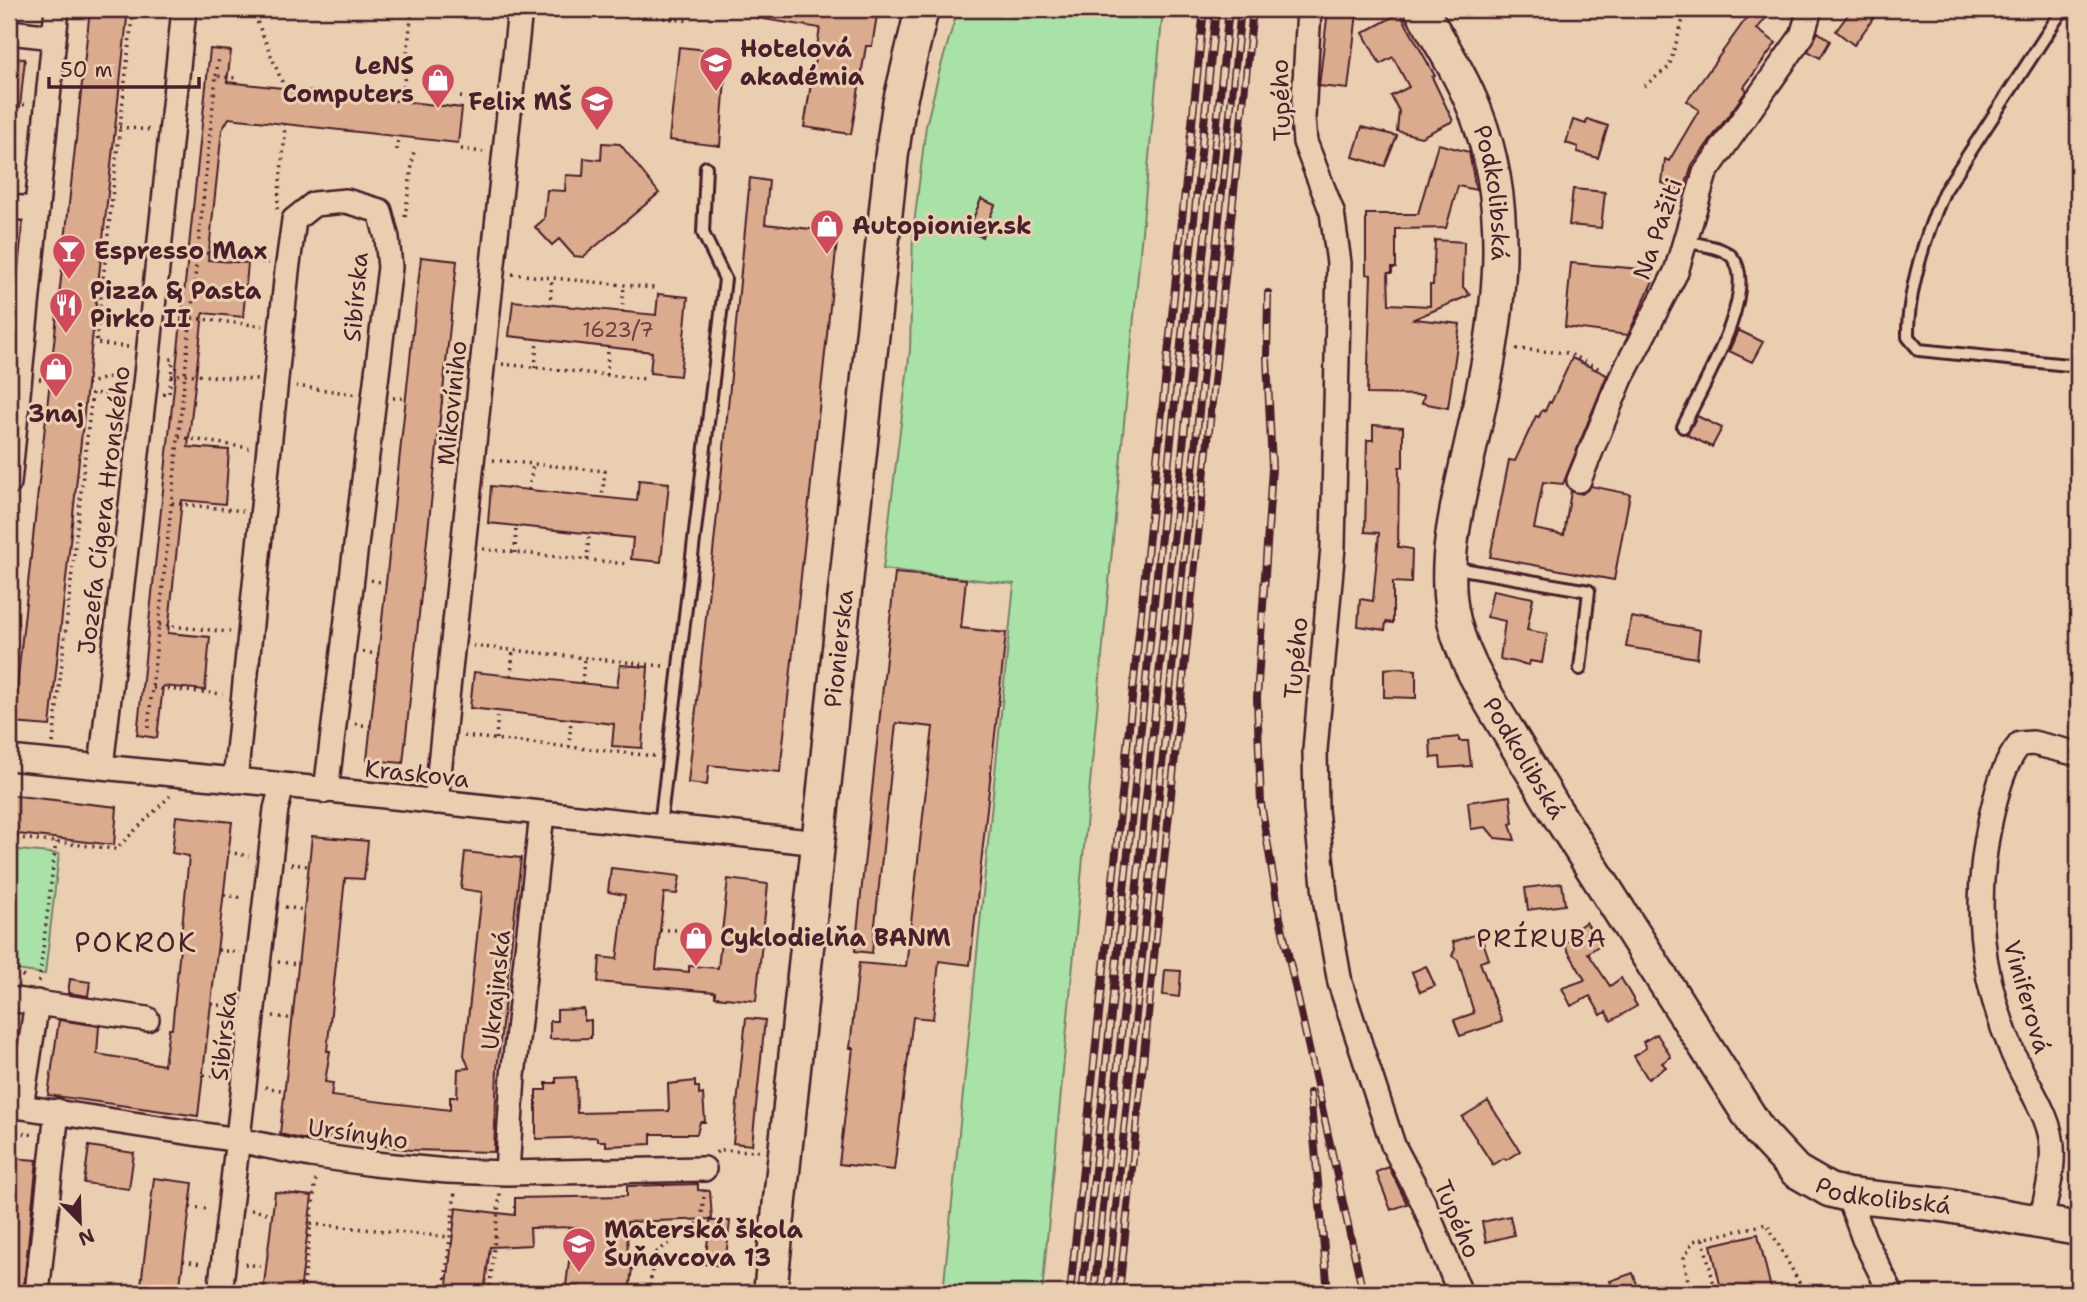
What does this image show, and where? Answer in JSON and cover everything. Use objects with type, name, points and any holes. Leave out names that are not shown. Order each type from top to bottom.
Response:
[{"type":"street","points":[[9,483],[15,351],[37,209],[57,9]]},
{"type":"street","name":"Jozefa Cígera Hronského","points":[[101,767],[184,9]]},
{"type":"street","name":"Mikovíniho","points":[[436,802],[520,9]]},
{"type":"street","name":"Pionierska","points":[[770,1293],[892,153],[899,106],[922,9]]},
{"type":"street","name":"Tupého","points":[[1309,9],[1303,118],[1305,142],[1332,212],[1339,263],[1333,547],[1315,750],[1316,810],[1326,905],[1340,983],[1393,1145],[1423,1202],[1460,1293]]},
{"type":"street","name":"Podkolibská","points":[[1421,9],[1476,114],[1494,177],[1500,240],[1499,290],[1492,343],[1456,516],[1449,566],[1452,613],[1466,657],[1478,682],[1759,1131],[1796,1171],[1829,1190],[1848,1195],[1943,1205],[2078,1229]]},
{"type":"street","name":"Na Pažiti","points":[[1580,480],[1621,378],[1676,272],[1705,173],[1802,36],[1810,9]]},
{"type":"street","points":[[9,32],[54,37]]},
{"type":"street","name":"Sibírska","points":[[235,781],[286,271],[294,220],[314,204],[346,201],[380,211],[387,238],[390,267],[326,791]]},
{"type":"street","points":[[9,207],[37,209]]},
{"type":"street","name":"Viniferová","points":[[2041,1222],[2053,1158],[2051,1137],[2046,1121],[2011,1051],[1988,976],[1981,933],[1979,891],[1984,850],[1995,800],[2010,756],[2020,744],[2033,743],[2078,754]]},
{"type":"street","name":"Kraskova","points":[[9,758],[819,844]]},
{"type":"street","name":"Sibírska","points":[[220,1293],[276,809],[282,786]]},
{"type":"street","name":"Ukrajinská","points":[[504,1180],[542,814]]},
{"type":"street","points":[[9,999],[147,1018]]},
{"type":"street","points":[[15,1106],[37,1002]]},
{"type":"street","name":"Ursínyho","points":[[15,1106],[238,1139],[272,1148],[374,1164],[504,1180],[705,1175]]},
{"type":"street","points":[[37,1293],[57,1111]]},
{"type":"street","points":[[1848,1195],[1864,1239],[1891,1293]]},
{"type":"lane","points":[[2063,9],[1944,192],[1926,238],[1908,316],[1908,337],[1919,350],[2078,366]]},
{"type":"lane","points":[[660,826],[725,279],[703,233],[706,167]]},
{"type":"lane","points":[[1683,427],[1725,340],[1736,310],[1741,279],[1733,258],[1725,252],[1686,241]]},
{"type":"lane","points":[[1449,566],[1589,591],[1580,669]]},
{"type":"path","points":[[133,9],[96,343],[138,349]]},
{"type":"path","points":[[251,9],[282,82],[282,88]]},
{"type":"path","points":[[402,101],[412,9]]},
{"type":"path","points":[[580,9],[691,20]]},
{"type":"path","points":[[1644,86],[1669,67],[1686,9]]},
{"type":"path","points":[[148,728],[219,57]]},
{"type":"path","points":[[216,76],[236,78]]},
{"type":"path","points":[[460,97],[510,106]]},
{"type":"path","points":[[9,137],[12,103]]},
{"type":"path","points":[[119,127],[172,132]]},
{"type":"path","points":[[397,150],[398,136]]},
{"type":"path","points":[[106,250],[158,256]]},
{"type":"path","points":[[198,252],[271,263]]},
{"type":"path","points":[[503,273],[655,288]]},
{"type":"path","points":[[550,305],[552,278]]},
{"type":"path","points":[[622,312],[624,285]]},
{"type":"path","points":[[192,318],[265,326]]},
{"type":"path","points":[[535,368],[537,340]]},
{"type":"path","points":[[607,375],[608,347]]},
{"type":"path","points":[[1507,348],[1568,354],[1621,378]]},
{"type":"path","points":[[169,394],[173,359]]},
{"type":"path","points":[[493,363],[646,379]]},
{"type":"path","points":[[87,384],[123,372]]},
{"type":"path","points":[[171,376],[184,374],[405,398]]},
{"type":"path","points":[[53,743],[92,393],[133,398]]},
{"type":"path","points":[[179,437],[253,448]]},
{"type":"path","points":[[484,459],[605,471],[602,498]]},
{"type":"path","points":[[529,490],[533,464]]},
{"type":"path","points":[[172,503],[245,512]]},
{"type":"path","points":[[515,553],[516,526]]},
{"type":"path","points":[[587,560],[589,534]]},
{"type":"path","points":[[474,548],[628,564]]},
{"type":"path","points":[[366,579],[385,583]]},
{"type":"path","points":[[159,625],[232,632]]},
{"type":"path","points":[[464,645],[679,667]]},
{"type":"path","points":[[511,676],[513,650]]},
{"type":"path","points":[[358,651],[378,654]]},
{"type":"path","points":[[582,683],[584,659]]},
{"type":"path","points":[[153,688],[225,694]]},
{"type":"path","points":[[496,739],[498,711]]},
{"type":"path","points":[[569,747],[571,719]]},
{"type":"path","points":[[350,723],[370,726]]},
{"type":"path","points":[[455,735],[667,757]]},
{"type":"path","points":[[9,837],[116,849],[173,793]]},
{"type":"path","points":[[9,960],[25,979],[38,988],[56,842]]},
{"type":"path","points":[[228,852],[251,856]]},
{"type":"path","points":[[291,864],[308,866]]},
{"type":"path","points":[[224,895],[246,898]]},
{"type":"path","points":[[285,907],[304,910]]},
{"type":"path","points":[[660,930],[679,930]]},
{"type":"path","points":[[218,950],[239,953]]},
{"type":"path","points":[[278,962],[299,964]]},
{"type":"path","points":[[212,1004],[233,1008]]},
{"type":"path","points":[[273,1016],[293,1018]]},
{"type":"path","points":[[204,1075],[226,1078]]},
{"type":"path","points":[[265,1087],[285,1091]]},
{"type":"path","points":[[719,1150],[766,1152]]},
{"type":"path","points":[[303,1293],[317,1170]]},
{"type":"path","points":[[649,1293],[654,1254],[701,1221],[705,1175]]},
{"type":"path","points":[[489,1293],[504,1180]]},
{"type":"path","points":[[444,1293],[456,1186]]},
{"type":"path","points":[[190,1207],[211,1209]]},
{"type":"path","points":[[251,1210],[273,1214]]},
{"type":"path","points":[[311,1223],[450,1237]]},
{"type":"path","points":[[1690,1293],[1684,1258],[1693,1241],[1767,1224],[1805,1293]]},
{"type":"path","points":[[1703,1239],[1716,1293]]},
{"type":"path","points":[[183,1261],[204,1264],[203,1274]]},
{"type":"path","points":[[245,1264],[266,1267]]},
{"type":"green space","points":[[958,9],[1163,9],[1042,1293],[943,1293],[1014,584],[883,569],[910,350],[913,233],[926,126]]},
{"type":"green space","points":[[9,849],[59,854],[45,974],[9,969]]},
{"type":"building","points":[[90,9],[128,9],[50,726],[13,723]]},
{"type":"building","points":[[758,9],[878,9],[872,46],[866,46],[851,134],[804,127],[820,28],[757,18]]},
{"type":"building","points":[[1753,9],[1773,9],[1757,29],[1776,43],[1744,87],[1747,90],[1692,165],[1684,190],[1662,183],[1665,159],[1669,161],[1699,110],[1687,101]]},
{"type":"building","points":[[1852,9],[1865,9],[1875,16],[1854,45],[1836,31]]},
{"type":"building","points":[[1328,10],[1357,13],[1348,89],[1319,86]]},
{"type":"building","points":[[1400,13],[1435,76],[1432,77],[1453,121],[1421,137],[1397,131],[1399,111],[1391,96],[1409,87],[1393,57],[1380,64],[1363,33]]},
{"type":"building","points":[[1818,32],[1830,41],[1820,58],[1808,51]]},
{"type":"building","points":[[679,47],[727,52],[720,146],[669,140]]},
{"type":"building","points":[[210,49],[231,51],[227,82],[462,108],[458,143],[229,118],[222,130],[208,260],[248,263],[243,317],[203,313],[188,447],[229,450],[225,504],[182,500],[168,633],[210,637],[205,690],[163,686],[157,738],[137,735]]},
{"type":"building","points":[[9,58],[25,59],[20,107],[9,106]]},
{"type":"building","points":[[1587,119],[1608,126],[1598,158],[1577,152],[1578,147],[1566,143],[1573,120],[1586,124]]},
{"type":"building","points":[[1362,127],[1397,136],[1385,166],[1353,157]]},
{"type":"building","points":[[602,143],[620,144],[659,193],[583,257],[574,256],[559,239],[552,245],[535,227],[544,219],[547,190],[565,191],[566,175],[583,176],[584,158],[601,160]]},
{"type":"building","points":[[1438,144],[1469,152],[1476,190],[1458,186],[1446,228],[1396,229],[1396,268],[1392,268],[1392,273],[1388,273],[1389,304],[1430,306],[1435,240],[1464,242],[1463,287],[1470,295],[1414,319],[1460,324],[1448,408],[1422,403],[1424,395],[1367,394],[1371,275],[1366,274],[1366,214],[1418,214]]},
{"type":"building","points":[[750,178],[769,181],[765,224],[838,232],[780,772],[709,765],[707,785],[688,783]]},
{"type":"building","points":[[1573,189],[1605,192],[1601,228],[1569,225]]},
{"type":"building","points":[[981,199],[995,205],[982,237],[968,231]]},
{"type":"building","points":[[421,257],[457,261],[403,763],[367,760]]},
{"type":"building","points":[[1571,263],[1652,270],[1653,281],[1628,335],[1565,327]]},
{"type":"building","points":[[658,294],[688,297],[680,376],[650,373],[652,352],[509,336],[513,301],[656,315]]},
{"type":"building","points":[[1738,330],[1763,342],[1752,362],[1729,351]]},
{"type":"building","points":[[1572,358],[1607,375],[1563,484],[1543,482],[1534,529],[1564,535],[1571,491],[1582,494],[1591,486],[1630,494],[1614,580],[1490,557],[1509,460],[1515,461],[1536,416],[1539,417],[1542,410],[1545,411],[1549,402],[1551,403]]},
{"type":"building","points":[[1697,416],[1722,428],[1712,447],[1687,435]]},
{"type":"building","points":[[1373,425],[1403,427],[1403,467],[1399,467],[1398,547],[1412,549],[1411,583],[1393,582],[1393,623],[1386,622],[1385,630],[1358,626],[1360,599],[1373,601],[1379,533],[1365,532],[1367,440],[1373,440]]},
{"type":"building","points":[[639,480],[669,483],[661,562],[631,559],[633,538],[488,523],[491,486],[637,501]]},
{"type":"building","points":[[895,573],[966,579],[961,628],[1006,633],[970,965],[939,961],[933,1019],[913,1017],[894,1170],[839,1164],[853,1048],[850,1048],[859,963],[906,967],[933,727],[896,723],[872,953],[855,951]]},
{"type":"building","points":[[1493,590],[1533,598],[1527,630],[1547,634],[1542,663],[1530,661],[1529,665],[1500,659],[1505,621],[1487,617]]},
{"type":"building","points":[[1631,617],[1700,630],[1697,658],[1626,647]]},
{"type":"building","points":[[620,665],[648,667],[642,748],[612,746],[614,724],[470,708],[474,672],[617,687]]},
{"type":"building","points":[[1384,669],[1416,670],[1416,698],[1384,697]]},
{"type":"building","points":[[1459,737],[1459,741],[1468,741],[1471,766],[1441,768],[1440,757],[1431,758],[1430,740]]},
{"type":"building","points":[[9,795],[117,807],[114,845],[9,833]]},
{"type":"building","points":[[1510,796],[1513,823],[1510,824],[1515,840],[1495,838],[1486,827],[1471,829],[1468,802]]},
{"type":"building","points":[[176,816],[232,822],[198,1116],[48,1095],[59,1020],[99,1026],[97,1054],[164,1065],[169,1029],[172,1029],[189,856],[172,853]]},
{"type":"building","points":[[312,836],[368,841],[364,879],[345,878],[325,1082],[333,1083],[331,1096],[450,1110],[450,1097],[457,1097],[458,1069],[469,1068],[464,1055],[482,892],[461,889],[465,852],[521,858],[497,1070],[494,1152],[411,1150],[319,1136],[319,1139],[301,1139],[280,1134]]},
{"type":"building","points":[[611,868],[680,876],[677,894],[664,893],[656,969],[689,972],[689,966],[718,968],[728,879],[768,884],[756,1001],[715,997],[715,992],[598,982],[600,957],[617,959],[625,895],[608,892]]},
{"type":"building","points":[[1562,883],[1565,905],[1528,910],[1525,888]]},
{"type":"building","points":[[1586,922],[1600,945],[1588,953],[1610,986],[1621,978],[1637,1006],[1611,1021],[1606,1012],[1601,1015],[1590,996],[1571,1006],[1562,988],[1585,980],[1564,944],[1576,936],[1573,931]]},
{"type":"building","points":[[1480,933],[1489,959],[1480,962],[1502,1022],[1460,1036],[1454,1020],[1474,1013],[1458,960],[1452,956],[1455,949],[1453,942]]},
{"type":"building","points":[[1426,966],[1435,986],[1420,992],[1412,972]]},
{"type":"building","points":[[1165,970],[1181,971],[1179,997],[1163,995]]},
{"type":"building","points":[[70,979],[90,982],[88,996],[68,993]]},
{"type":"building","points":[[584,1009],[584,1021],[591,1020],[591,1038],[550,1039],[550,1021],[557,1021],[557,1010]]},
{"type":"building","points":[[746,1018],[765,1020],[752,1145],[733,1143]]},
{"type":"building","points":[[1657,1034],[1671,1057],[1662,1063],[1666,1067],[1648,1079],[1634,1056],[1646,1048],[1643,1042]]},
{"type":"building","points":[[576,1077],[577,1113],[669,1111],[668,1084],[695,1081],[695,1087],[699,1087],[699,1095],[703,1094],[705,1122],[700,1122],[697,1134],[651,1134],[651,1144],[606,1146],[606,1141],[598,1141],[598,1138],[592,1137],[536,1139],[536,1090],[546,1090],[546,1083],[556,1083],[556,1078]]},
{"type":"building","points":[[1488,1101],[1520,1151],[1493,1165],[1462,1117]]},
{"type":"building","points":[[89,1146],[134,1153],[129,1189],[84,1183]]},
{"type":"building","points":[[9,1158],[37,1160],[23,1293],[9,1293]]},
{"type":"building","points":[[1389,1167],[1407,1204],[1391,1210],[1376,1172]]},
{"type":"building","points":[[154,1178],[193,1183],[179,1293],[140,1293]]},
{"type":"building","points":[[698,1184],[698,1190],[710,1191],[712,1219],[627,1222],[628,1268],[632,1268],[629,1293],[578,1293],[579,1287],[566,1286],[569,1261],[579,1262],[578,1227],[530,1228],[531,1245],[490,1247],[484,1293],[446,1293],[456,1208],[515,1215],[515,1198],[627,1196],[627,1186]]},
{"type":"building","points":[[275,1192],[312,1196],[300,1293],[263,1293]]},
{"type":"building","points":[[1510,1216],[1514,1235],[1486,1242],[1482,1222]]},
{"type":"building","points":[[710,1221],[730,1221],[725,1266],[705,1264]]},
{"type":"building","points":[[1758,1234],[1772,1293],[1722,1293],[1711,1245]]},
{"type":"building","points":[[1633,1273],[1640,1293],[1615,1293],[1610,1281]]},
{"type":"railway","points":[[1070,1293],[1204,9]]},
{"type":"railway","points":[[1082,1293],[1216,9]]},
{"type":"railway","points":[[1094,1293],[1229,9]]},
{"type":"railway","points":[[1107,1293],[1241,9]]},
{"type":"railway","points":[[1119,1293],[1253,9]]},
{"type":"railway","points":[[1268,293],[1267,358],[1272,468],[1257,698],[1261,804],[1280,918],[1361,1284]]},
{"type":"railway","points":[[1310,1093],[1328,1293]]},
{"type":"place","name":"Hotelová akadémia","points":[[716,93]]},
{"type":"place","name":"LeNS Computers","points":[[438,110]]},
{"type":"place","name":"Felix MŠ","points":[[597,132]]},
{"type":"place","name":"Autopionier.sk","points":[[827,256]]},
{"type":"place","name":"Espresso Max","points":[[69,281]]},
{"type":"place","name":"Pizza & Pasta Pirko II","points":[[66,335]]},
{"type":"place","name":"3naj","points":[[56,399]]},
{"type":"place","name":"Cyklodielňa BANM","points":[[696,968]]},
{"type":"place","name":"Materská škola Šuňavcova 13","points":[[579,1274]]},
{"type":"district","name":"PRÍRUBA","points":[[1542,938]]},
{"type":"district","name":"POKROK","points":[[136,942]]}]
